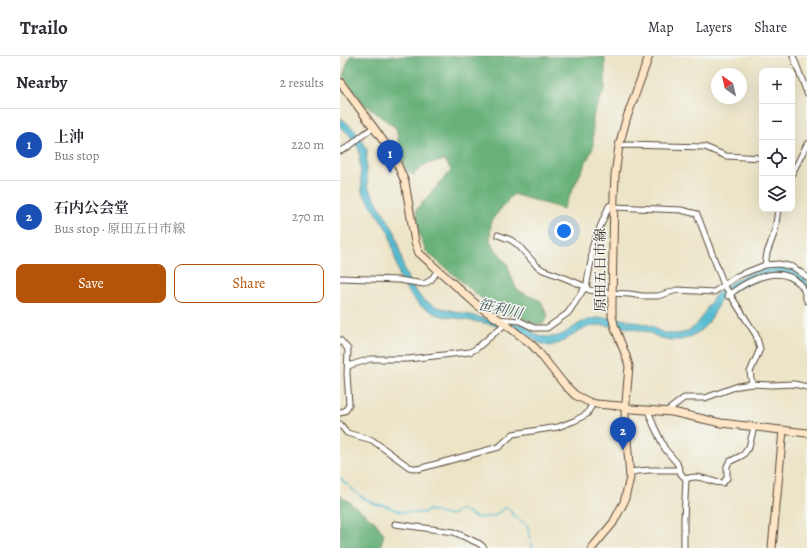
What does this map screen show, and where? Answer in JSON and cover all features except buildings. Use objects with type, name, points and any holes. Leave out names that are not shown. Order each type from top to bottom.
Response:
[{"type":"street","name":"原田五日市線","points":[[592,548],[613,523],[624,502],[630,478],[625,422],[629,366],[614,326],[613,318],[612,293],[615,175],[619,146],[626,120],[649,56]]},
{"type":"street","points":[[793,56],[807,93]]},
{"type":"street","points":[[340,82],[394,156],[405,182],[415,242],[420,253],[477,305],[530,343],[569,390],[582,399],[593,403],[667,411],[721,423],[807,433]]},
{"type":"street","points":[[340,151],[354,144],[363,135],[374,128]]},
{"type":"street","points":[[795,167],[807,144]]},
{"type":"street","points":[[619,146],[705,147],[726,156],[759,158]]},
{"type":"street","points":[[501,321],[520,322],[534,328],[548,328],[568,312],[584,288],[586,288],[592,261],[592,248],[609,206],[614,205],[682,210],[697,214],[724,285],[756,335],[760,349],[750,372],[752,384]]},
{"type":"street","points":[[765,265],[767,253],[775,231],[778,212]]},
{"type":"street","points":[[498,235],[511,240],[518,245],[536,265],[543,270],[565,278],[589,290],[642,296],[658,296],[677,290],[714,292],[737,276],[765,265],[779,264],[793,267],[807,277]]},
{"type":"street","points":[[340,278],[399,280],[424,284],[431,280],[438,270]]},
{"type":"street","points":[[729,295],[746,283],[777,274],[786,275],[801,285],[807,301]]},
{"type":"street","points":[[348,366],[370,359],[408,359],[470,352],[477,348],[499,328],[501,321]]},
{"type":"street","points":[[340,340],[348,349],[347,374],[349,404],[346,410],[340,413]]},
{"type":"street","points":[[667,411],[684,398],[705,398],[738,386],[752,384],[794,384],[807,387]]},
{"type":"street","points":[[340,424],[347,433],[372,440],[409,466],[418,469],[499,447],[513,434],[558,427],[574,421],[587,414],[593,403]]},
{"type":"street","points":[[649,410],[654,426],[665,449],[677,463],[681,474],[686,479],[684,548]]},
{"type":"street","points":[[686,479],[697,476],[723,483],[727,478],[727,466],[729,462],[743,455],[749,446],[754,427]]},
{"type":"street","points":[[772,548],[783,430]]},
{"type":"street","points":[[629,472],[679,470]]},
{"type":"street","points":[[395,524],[454,532],[480,544],[484,548]]},
{"type":"green space","points":[[350,56],[605,57],[605,88],[593,116],[593,148],[563,209],[513,194],[491,221],[490,242],[507,264],[516,289],[541,301],[548,316],[543,324],[535,324],[520,317],[499,313],[426,251],[419,233],[416,210],[451,170],[445,160],[426,164],[413,175],[406,171],[396,128],[363,103],[343,76]]},
{"type":"green space","points":[[340,495],[375,522],[384,534],[380,548],[340,548]]},
{"type":"water","points":[[340,117],[357,132],[367,150],[366,171],[368,187],[395,232],[405,272],[411,285],[423,300],[437,307],[495,321],[523,324],[535,333],[545,337],[555,337],[585,321],[602,318],[636,322],[652,326],[660,332],[680,334],[687,332],[697,324],[714,297],[726,286],[753,272],[782,266],[793,269],[807,281],[807,293],[799,281],[778,273],[731,291],[720,301],[708,323],[700,331],[681,340],[660,338],[648,332],[630,328],[601,325],[587,327],[560,343],[549,346],[539,343],[518,329],[438,315],[419,305],[401,283],[389,233],[362,192],[359,149],[348,133],[340,127]]},
{"type":"waterway","points":[[340,478],[360,496],[375,504],[383,505],[401,512],[423,513],[429,510],[447,515],[461,510],[478,518],[494,516],[505,508],[509,509],[514,516],[527,525],[533,548]]},
{"type":"place","name":"上沖","points":[[390,173]]},
{"type":"place","name":"石内公会堂","points":[[623,450]]},
{"type":"water label","name":"笹利川","points":[[500,309]]}]
